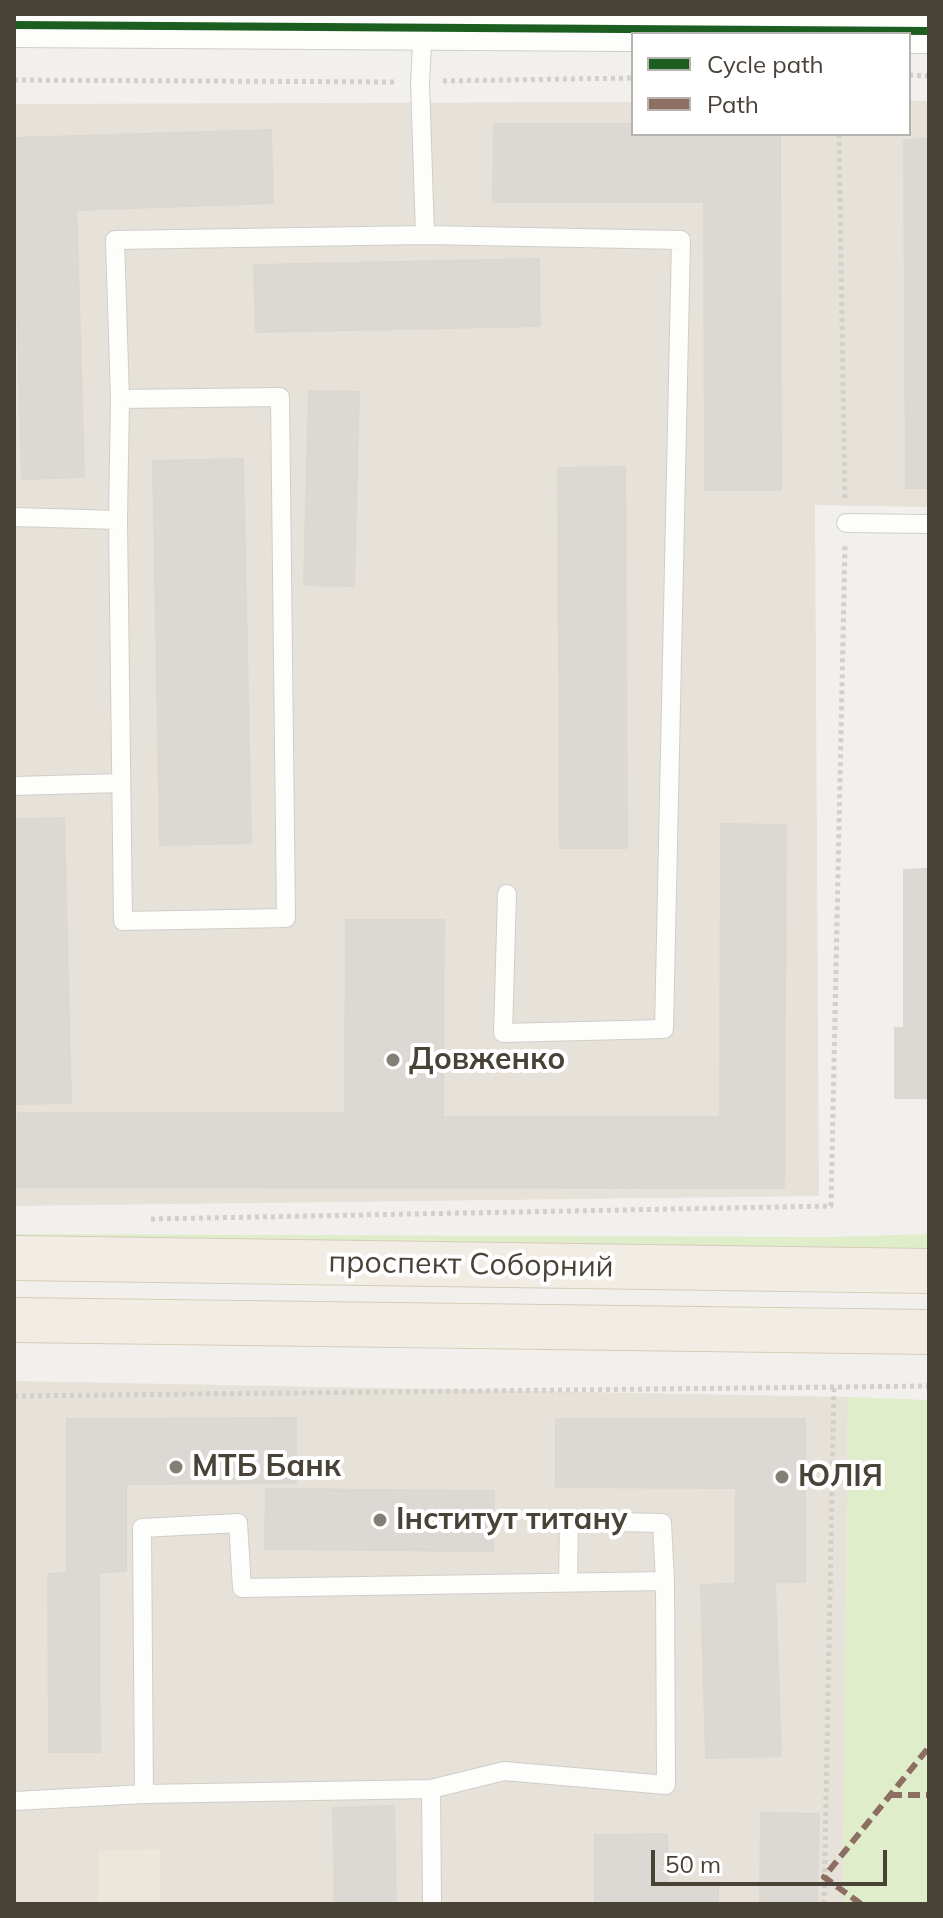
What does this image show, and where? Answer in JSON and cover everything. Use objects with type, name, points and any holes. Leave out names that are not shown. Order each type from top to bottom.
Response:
[{"type":"main road","name":"проспект Соборний","points":[[14,1258],[929,1271]]},
{"type":"main road","name":"проспект Соборний","points":[[14,1320],[929,1332]]},
{"type":"street","points":[[14,25],[929,31]]},
{"type":"lane","points":[[423,27],[420,82],[425,235]]},
{"type":"lane","points":[[120,399],[280,397],[286,918],[123,921],[118,520],[120,399],[115,240],[425,235],[681,240],[664,1029],[503,1033],[507,894]]},
{"type":"lane","points":[[14,517],[118,520]]},
{"type":"lane","points":[[846,523],[929,524]]},
{"type":"lane","points":[[14,786],[121,783]]},
{"type":"lane","points":[[14,1801],[144,1794],[431,1789],[504,1771],[666,1785],[662,1523],[569,1521],[568,1583]]},
{"type":"lane","points":[[144,1794],[142,1528],[238,1523],[242,1588],[665,1581]]},
{"type":"lane","points":[[431,1789],[432,1904]]},
{"type":"path","points":[[14,80],[420,82],[631,78]]},
{"type":"path","points":[[140,1219],[831,1206],[846,523],[839,136]]},
{"type":"path","points":[[14,1396],[929,1386]]},
{"type":"path","points":[[824,1904],[834,1387]]},
{"type":"shaded area","points":[[911,101],[929,101],[929,507],[815,505],[819,1196],[14,1206],[14,104],[631,102],[631,136],[911,136]]},
{"type":"shaded area","points":[[14,1381],[848,1397],[843,1904],[14,1904]]},
{"type":"shaded area","points":[[160,1849],[160,1904],[99,1904],[99,1850]]},
{"type":"green space","points":[[14,1234],[830,1237],[929,1234],[929,1258],[14,1250]]},
{"type":"green space","points":[[848,1397],[929,1400],[929,1904],[843,1904]]},
{"type":"building","points":[[494,124],[631,124],[631,136],[780,136],[780,202],[493,202]]},
{"type":"building","points":[[271,130],[273,203],[76,210],[77,230],[15,233],[14,138]]},
{"type":"building","points":[[929,139],[929,488],[906,488],[904,140]]},
{"type":"building","points":[[704,202],[780,202],[781,490],[705,490]]},
{"type":"building","points":[[77,230],[84,477],[22,479],[15,233]]},
{"type":"building","points":[[539,259],[540,326],[256,332],[254,265]]},
{"type":"building","points":[[309,391],[359,392],[354,586],[304,585]]},
{"type":"building","points":[[243,459],[251,843],[160,845],[153,461]]},
{"type":"building","points":[[625,467],[627,848],[560,848],[558,468]]},
{"type":"building","points":[[64,818],[71,1103],[14,1104],[14,819]]},
{"type":"building","points":[[721,824],[786,825],[784,1188],[14,1187],[18,1113],[345,1113],[346,920],[444,920],[443,1117],[720,1117]]},
{"type":"building","points":[[929,869],[929,1098],[895,1098],[895,1028],[904,1028],[904,870]]},
{"type":"building","points":[[296,1418],[296,1483],[126,1484],[126,1571],[67,1574],[67,1419]]},
{"type":"building","points":[[556,1419],[805,1419],[805,1582],[735,1583],[736,1488],[556,1487]]},
{"type":"building","name":"Інститут титану","points":[[266,1489],[494,1491],[493,1551],[265,1549]]},
{"type":"building","points":[[99,1572],[100,1752],[49,1752],[48,1574]]},
{"type":"building","points":[[775,1582],[781,1756],[706,1758],[701,1585]]},
{"type":"building","points":[[394,1806],[396,1904],[335,1904],[333,1808]]},
{"type":"building","points":[[761,1813],[819,1814],[817,1904],[760,1904]]},
{"type":"building","points":[[667,1834],[668,1887],[718,1886],[718,1904],[595,1904],[595,1835]]},
{"type":"marked path","points":[[861,1904],[824,1877],[929,1747]]},
{"type":"marked path","points":[[890,1795],[929,1795]]},
{"type":"cycle path","points":[[14,25],[929,31]]},
{"type":"place","name":"Довженко","points":[[393,1060]]},
{"type":"place","name":"МТБ Банк","points":[[176,1467]]},
{"type":"place","name":"ЮЛІЯ","points":[[782,1477]]},
{"type":"place","name":"Інститут титану","points":[[380,1520]]}]
